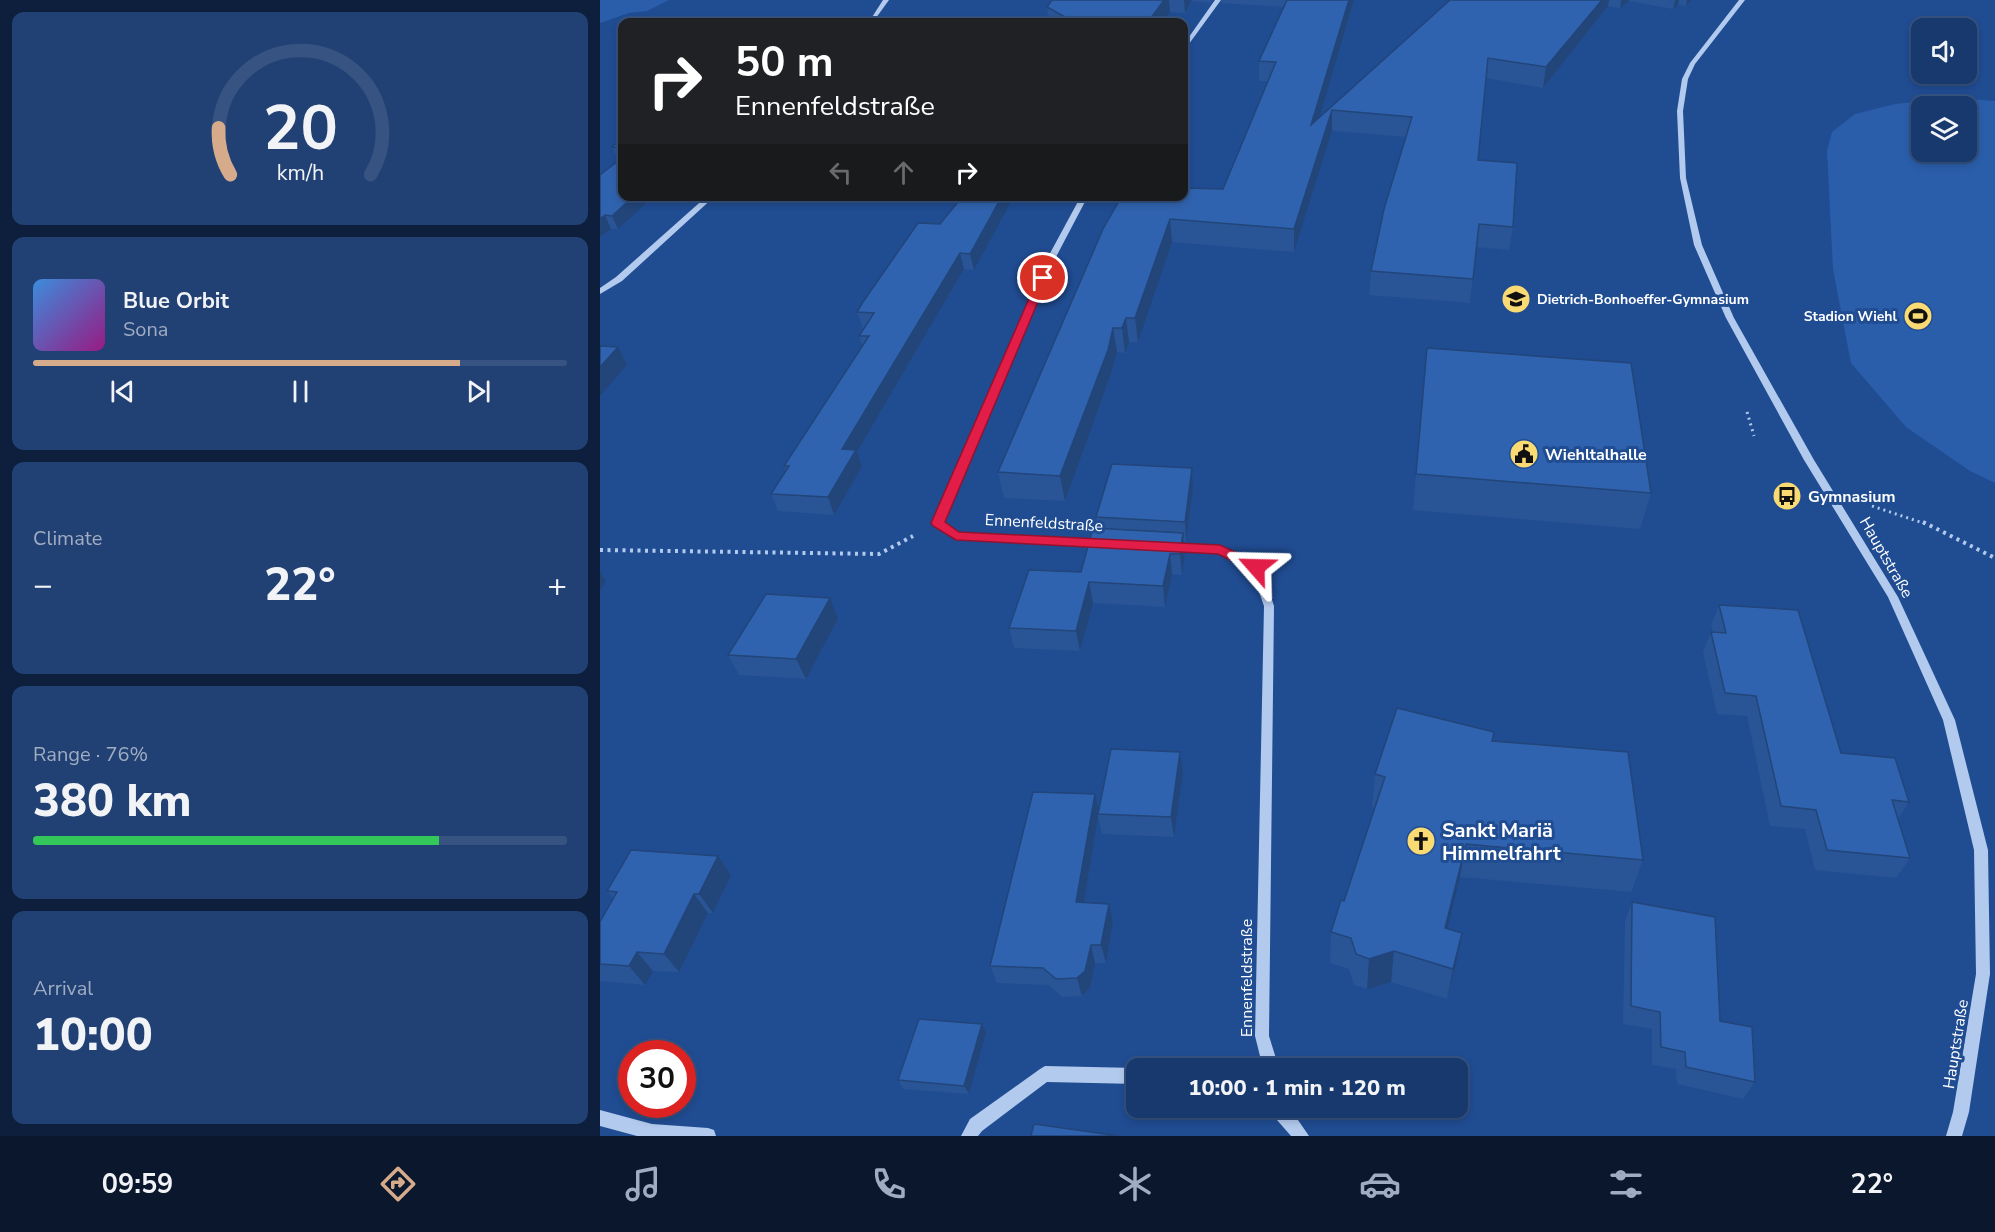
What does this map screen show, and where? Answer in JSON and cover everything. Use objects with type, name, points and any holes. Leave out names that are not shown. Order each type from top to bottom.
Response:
[{"type":"street","points":[[875,18],[886,0]]},
{"type":"street","points":[[1188,41],[1218,0]]},
{"type":"street","name":"Hauptstraße","points":[[1742,0],[1692,63],[1685,79],[1680,111],[1683,178],[1698,245],[1730,318],[1835,502],[1893,597],[1949,720],[1981,850],[1983,974],[1961,1112],[1954,1136]]},
{"type":"street","points":[[600,292],[619,279],[706,201]]},
{"type":"street","points":[[938,523],[1052,257],[1082,201]]},
{"type":"street","name":"Ennenfeldstraße","points":[[938,523],[956,536],[1118,543]]},
{"type":"street","name":"Ennenfeldstraße","points":[[1164,545],[1220,550],[1256,567],[1269,606],[1262,1036],[1268,1058]]},
{"type":"street","points":[[969,1136],[976,1125],[1045,1074],[1126,1076]]},
{"type":"street","points":[[600,1118],[652,1132],[708,1136]]},
{"type":"street","points":[[1286,1118],[1301,1136]]},
{"type":"path","points":[[1835,502],[1862,503],[1923,522],[1995,558]]},
{"type":"path","points":[[600,550],[879,554],[938,523]]},
{"type":"shaded area","points":[[600,0],[669,0],[647,11],[629,13],[600,23]]},
{"type":"shaded area","name":"Stadion Wiehl","points":[[1977,100],[1995,101],[1995,483],[1970,471],[1906,427],[1851,363],[1833,269],[1827,151],[1832,132],[1855,114],[1911,102],[1911,162],[1977,162]]},
{"type":"building","points":[[1052,0],[1164,0],[1151,18],[1067,18],[1047,7]]},
{"type":"building","points":[[1287,0],[1349,0],[1311,125],[1450,0],[1602,0],[1546,67],[1488,58],[1478,160],[1517,163],[1513,227],[1479,224],[1473,279],[1371,271],[1384,209],[1412,117],[1332,110],[1294,229],[1170,219],[1135,318],[1126,318],[1122,328],[1113,328],[1108,350],[1060,476],[998,472],[1103,229],[1119,201],[1188,201],[1188,188],[1223,189],[1276,62],[1259,61]]},
{"type":"building","points":[[618,161],[618,201],[628,201],[612,216],[605,215],[600,219],[600,175]]},
{"type":"building","points":[[959,201],[999,201],[970,254],[960,253],[842,449],[856,450],[828,497],[771,494],[789,466],[784,466],[869,336],[859,336],[874,313],[857,312],[863,302],[918,223],[940,224]]},
{"type":"building","points":[[600,346],[618,347],[600,367]]},
{"type":"building","name":"Wiehltalhalle","points":[[1427,348],[1631,363],[1651,493],[1416,474]]},
{"type":"building","points":[[1112,464],[1192,468],[1185,522],[1096,517]]},
{"type":"building","points":[[1093,528],[1183,533],[1180,554],[1170,554],[1163,586],[1089,582],[1076,631],[1009,628],[1029,570],[1081,572]]},
{"type":"building","points":[[766,594],[830,598],[796,659],[728,655]]},
{"type":"building","points":[[1719,605],[1798,610],[1841,753],[1895,758],[1909,802],[1892,800],[1910,858],[1827,850],[1816,810],[1781,806],[1756,696],[1725,693],[1711,632],[1726,633]]},
{"type":"building","points":[[1397,708],[1494,732],[1492,741],[1628,752],[1643,860],[1466,844],[1445,928],[1462,933],[1453,969],[1394,951],[1369,959],[1356,954],[1351,938],[1331,932],[1341,900],[1344,901],[1385,777],[1375,774]]},
{"type":"building","points":[[1111,749],[1180,752],[1171,817],[1098,814]]},
{"type":"building","points":[[1033,792],[1095,794],[1076,902],[1109,904],[1101,945],[1091,945],[1085,971],[1077,978],[1056,979],[1043,968],[990,966]]},
{"type":"building","points":[[631,850],[718,856],[699,894],[694,894],[664,954],[637,952],[629,966],[600,964],[600,922],[617,892],[607,891]]},
{"type":"building","points":[[1632,902],[1715,917],[1720,1021],[1752,1027],[1755,1082],[1686,1067],[1685,1052],[1661,1047],[1660,1012],[1631,1006]]},
{"type":"building","points":[[919,1019],[982,1024],[964,1086],[898,1080]]},
{"type":"building","points":[[1034,1124],[1119,1136],[1031,1136]]},
{"type":"place","name":"Dietrich-Bonhoeffer-Gymnasium","points":[[1516,299]]},
{"type":"place","name":"Stadion Wiehl","points":[[1918,316]]},
{"type":"place","name":"Wiehltalhalle","points":[[1524,454]]},
{"type":"place","name":"Gymnasium","points":[[1787,496]]},
{"type":"place","name":"Sankt Mariä Himmelfahrt","points":[[1421,841]]},
{"type":"route","points":[[1043,278],[938,523],[956,536],[1164,545],[1220,550],[1256,567]]}]
